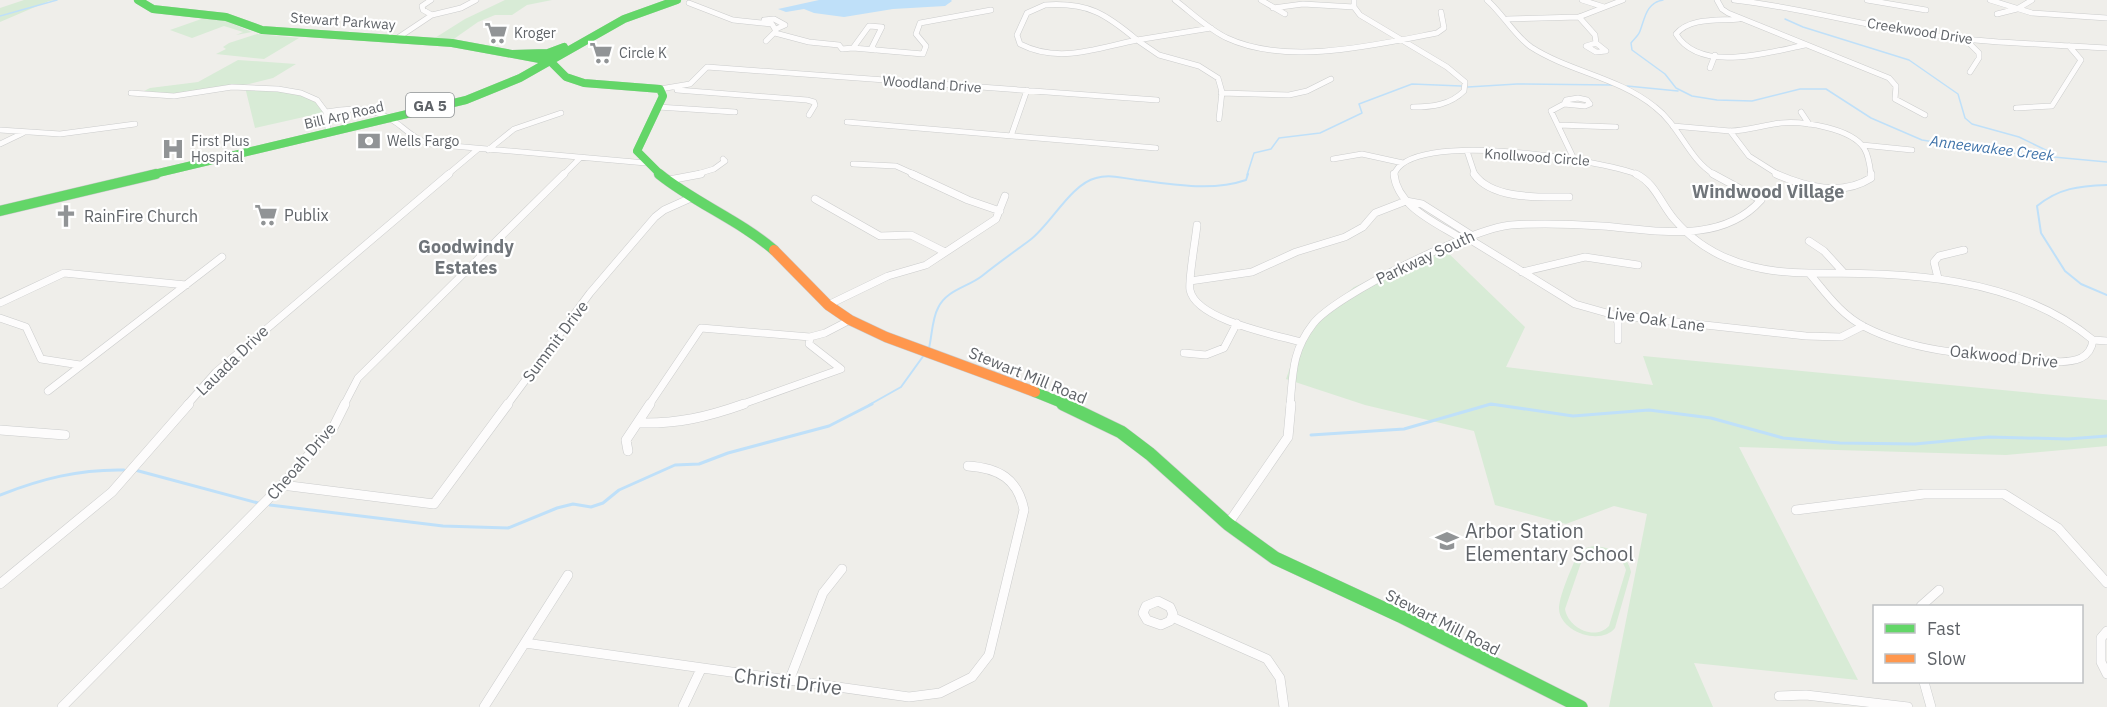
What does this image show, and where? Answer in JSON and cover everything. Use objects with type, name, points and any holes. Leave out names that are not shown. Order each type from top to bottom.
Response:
[{"type":"street","name":"Stewart Parkway","points":[[138,0],[153,9],[226,16],[262,30],[452,43],[516,54],[551,64]]},
{"type":"street","points":[[431,0],[422,6],[423,10],[432,15]]},
{"type":"street","points":[[396,39],[432,15],[461,8],[476,0]]},
{"type":"street","name":"Bill Arp Road","points":[[0,208],[466,100],[522,74],[551,64],[564,49],[611,20],[665,0]]},
{"type":"street","points":[[1175,0],[1211,28],[1233,41],[1281,50],[1367,45],[1402,40],[1443,30],[1441,12]]},
{"type":"street","points":[[1261,0],[1285,14]]},
{"type":"street","points":[[1354,0],[1354,7],[1360,15],[1456,73],[1465,85],[1464,91],[1453,100],[1440,105],[1413,106]]},
{"type":"street","points":[[1487,0],[1506,17],[1515,32],[1532,47],[1642,97],[1660,111],[1674,128],[1750,131],[1782,123],[1809,124],[1852,138],[1862,145],[1912,150]]},
{"type":"street","points":[[1582,0],[1604,7]]},
{"type":"street","points":[[1506,17],[1564,20],[1623,0]]},
{"type":"street","points":[[1717,0],[1722,9],[1744,19],[1889,78],[1896,86],[1894,95],[1896,99],[1926,115]]},
{"type":"street","name":"Creekwood Drive","points":[[1734,0],[1771,3],[1868,24],[1965,39],[2107,48]]},
{"type":"street","points":[[1867,0],[1926,10]]},
{"type":"street","points":[[1990,0],[2040,14],[2107,18]]},
{"type":"street","points":[[1997,14],[2017,9],[2032,0]]},
{"type":"street","points":[[680,1],[733,20],[772,24],[776,31],[802,40],[839,45],[842,49],[923,54],[926,45],[916,34],[920,23],[991,10]]},
{"type":"street","name":"Bill Arp Road","points":[[564,49],[624,19],[680,1]]},
{"type":"street","points":[[1273,8],[1303,4],[1354,7]]},
{"type":"street","points":[[1211,28],[1136,41],[1085,54],[1069,55],[1024,47],[1020,44],[1017,35],[1026,14],[1036,8],[1060,5],[1100,11],[1136,41],[1161,56],[1212,73],[1220,80],[1219,118]]},
{"type":"street","points":[[1579,16],[1595,35],[1596,44]]},
{"type":"street","points":[[760,23],[771,19],[785,25],[766,41]]},
{"type":"street","points":[[1744,19],[1690,23],[1677,31],[1678,38],[1685,45],[1714,55],[1745,59],[1806,45]]},
{"type":"street","points":[[853,48],[866,34],[868,27],[880,26],[882,27],[872,47],[875,50]]},
{"type":"street","points":[[1965,39],[1979,53],[1979,58],[1970,72]]},
{"type":"street","points":[[2016,108],[2052,106],[2081,60],[2068,45]]},
{"type":"street","points":[[1015,50],[1024,47]]},
{"type":"street","points":[[516,54],[564,49]]},
{"type":"street","points":[[516,54],[530,63],[522,74]]},
{"type":"street","points":[[1710,68],[1714,55]]},
{"type":"street","points":[[522,74],[551,64],[566,77],[584,83],[807,100],[814,102],[815,105],[809,115]]},
{"type":"street","name":"Woodland Drive","points":[[660,89],[690,84],[706,66],[1157,100]]},
{"type":"street","points":[[1221,93],[1289,94],[1307,91],[1331,79]]},
{"type":"street","points":[[131,93],[174,96],[232,87],[278,88],[302,93],[317,100],[326,112],[328,129]]},
{"type":"street","points":[[646,164],[637,152],[663,96],[660,89]]},
{"type":"street","points":[[1011,136],[1027,90]]},
{"type":"street","points":[[1564,104],[1551,111],[1574,159]]},
{"type":"street","points":[[658,107],[735,112]]},
{"type":"street","points":[[326,112],[354,108],[378,111],[409,136],[422,142],[646,164]]},
{"type":"street","points":[[1801,112],[1809,124]]},
{"type":"street","points":[[488,150],[514,129],[561,113]]},
{"type":"street","name":"Bill Arp Road","points":[[0,208],[328,129],[388,117]]},
{"type":"street","points":[[847,122],[1156,148]]},
{"type":"street","points":[[0,130],[60,134],[135,124]]},
{"type":"street","points":[[1558,124],[1616,128]]},
{"type":"street","name":"Parkway South","points":[[1228,524],[1288,437],[1293,367],[1301,342],[1314,322],[1331,306],[1357,289],[1466,237],[1490,229],[1528,223],[1689,232],[1733,223],[1754,210],[1761,200],[1702,166],[1674,128]]},
{"type":"street","points":[[1731,131],[1750,158],[1765,169],[1791,181],[1826,188],[1864,185],[1871,178],[1868,159],[1862,145]]},
{"type":"street","points":[[0,144],[24,132]]},
{"type":"street","name":"Lauada Drive","points":[[0,584],[112,492],[216,372],[478,149]]},
{"type":"street","points":[[1467,151],[1470,165],[1477,178],[1491,188],[1518,194],[1569,198]]},
{"type":"street","name":"Knollwood Circle","points":[[1402,163],[1425,154],[1467,151],[1574,159],[1613,165],[1640,176],[1652,184],[1679,226],[1689,232]]},
{"type":"street","points":[[1333,159],[1362,154],[1402,163],[1394,173],[1395,189],[1406,201],[1466,237]]},
{"type":"street","name":"Cheoah Drive","points":[[62,707],[282,485],[333,428],[358,378],[580,158]]},
{"type":"street","points":[[669,180],[715,168],[722,165],[725,161],[723,159]]},
{"type":"street","name":"Stewart Mill Road","points":[[646,164],[693,197],[763,239],[809,283],[828,305],[850,320],[886,337],[998,377],[1074,408],[1121,432],[1150,454],[1228,524],[1289,565],[1400,616],[1581,707]]},
{"type":"street","points":[[853,164],[896,166],[968,200],[1000,210]]},
{"type":"street","points":[[828,305],[888,276],[926,265],[996,219],[1005,196]]},
{"type":"street","name":"Summit Drive","points":[[282,485],[434,504],[598,285],[656,217],[664,210],[693,197]]},
{"type":"street","points":[[815,198],[880,236],[911,235],[945,252]]},
{"type":"street","points":[[1190,281],[1252,272],[1296,252],[1345,237],[1363,227],[1375,213],[1406,201]]},
{"type":"street","points":[[1197,225],[1190,281],[1190,290],[1194,300],[1207,310],[1237,323],[1301,342]]},
{"type":"street","points":[[1689,232],[1711,251],[1751,268],[1779,272],[1906,274],[1938,278],[2032,301],[2079,325],[2093,340],[2107,341]]},
{"type":"street","name":"Live Oak Lane","points":[[1466,237],[1575,304],[1614,315],[1806,336],[1840,337],[1863,326]]},
{"type":"street","points":[[1809,241],[1824,251],[1844,273]]},
{"type":"street","points":[[1938,278],[1934,262],[1939,256],[1964,250]]},
{"type":"street","points":[[1522,272],[1585,256],[1638,265]]},
{"type":"street","points":[[48,391],[222,257]]},
{"type":"street","name":"Oakwood Drive","points":[[1808,272],[1842,311],[1863,326],[1889,338],[1931,349],[2064,362],[2083,359],[2093,347],[2093,340]]},
{"type":"street","points":[[0,303],[64,273],[186,285]]},
{"type":"street","points":[[1614,315],[1619,330],[1618,340]]},
{"type":"street","points":[[0,318],[26,327],[41,359],[81,365]]},
{"type":"street","points":[[628,451],[626,440],[700,328],[810,337],[825,333],[850,320]]},
{"type":"street","points":[[1184,353],[1206,355],[1224,348],[1237,323]]},
{"type":"street","points":[[638,423],[666,424],[704,418],[841,369],[809,344],[810,337]]},
{"type":"street","points":[[0,430],[65,435]]},
{"type":"street","name":"Christi Drive","points":[[525,643],[909,697],[940,693],[972,677],[989,655],[1024,510],[1022,495],[1013,482],[986,466],[968,466]]},
{"type":"street","points":[[1796,510],[1924,494],[2004,494],[2058,528],[2107,583]]},
{"type":"street","points":[[789,681],[823,593],[842,569]]},
{"type":"street","points":[[484,707],[568,575]]},
{"type":"street","points":[[1922,605],[1939,590]]},
{"type":"street","points":[[1172,617],[1267,659],[1280,678],[1284,707]]},
{"type":"street","points":[[2107,631],[2101,638],[2102,662],[2107,674]]},
{"type":"street","points":[[683,707],[701,669]]},
{"type":"street","points":[[1925,683],[1931,707]]},
{"type":"street","points":[[1779,696],[1806,695],[1908,707]]},
{"type":"green space","points":[[24,0],[57,0],[49,1],[0,22],[0,8]]},
{"type":"green space","points":[[505,0],[552,0],[527,5],[512,15],[495,15],[478,22],[448,43],[430,41],[465,19]]},
{"type":"green space","points":[[207,17],[226,21],[252,32],[236,35],[243,32],[224,26],[192,38],[170,30]]},
{"type":"green space","points":[[257,34],[299,38],[264,59],[216,54],[226,49],[223,47],[229,43]]},
{"type":"green space","points":[[238,60],[296,64],[273,78],[249,84],[178,95],[144,91],[150,88],[198,82]]},
{"type":"green space","points":[[245,87],[295,92],[313,98],[326,112],[255,128]]},
{"type":"green space","points":[[1444,249],[1525,327],[1506,367],[1653,385],[1643,356],[2107,400],[2107,446],[2006,455],[1739,447],[1858,680],[1694,663],[1713,707],[1609,707],[1647,514],[1614,506],[1566,524],[1495,505],[1474,431],[1365,405],[1286,379],[1298,345],[1323,314],[1354,287]]},
{"type":"green space","points":[[1594,546],[1612,550],[1626,560],[1631,572],[1615,628],[1600,636],[1582,634],[1573,630],[1561,617],[1559,609],[1566,582],[1581,549]],"holes":[[[1592,550],[1617,557],[1626,570],[1609,626],[1597,632],[1590,632],[1571,622],[1565,609],[1583,557]]]},
{"type":"water","points":[[819,0],[952,1],[945,6],[893,9],[844,17],[814,13],[804,9],[786,12],[778,9]]},
{"type":"waterway","points":[[0,16],[57,0]]},
{"type":"waterway","name":"Anneewakee Creek","points":[[1663,0],[1653,4],[1647,12],[1639,32],[1631,43],[1632,50],[1665,74],[1676,88],[1692,96],[1717,100],[1752,101],[1800,89],[1826,89],[1871,118],[1922,140],[1991,151],[2107,162]]},
{"type":"waterway","points":[[1785,19],[1803,27],[1909,60],[1958,94],[1965,118],[1972,124],[2019,137],[2054,154]]},
{"type":"waterway","points":[[1247,175],[1254,153],[1271,149],[1279,138],[1320,133],[1362,113],[1359,104],[1412,84],[1461,86]]},
{"type":"waterway","points":[[1468,87],[1517,84],[1612,85]]},
{"type":"waterway","points":[[1627,86],[1678,91]]},
{"type":"waterway","points":[[929,348],[936,312],[946,297],[982,276],[1030,240],[1070,196],[1087,182],[1111,176],[1178,185],[1219,186],[1246,180],[1248,174]]},
{"type":"waterway","name":"Anneewakee Creek","points":[[2107,185],[2070,189],[2053,195],[2037,206],[2041,233],[2065,271],[2081,284],[2107,295]]},
{"type":"waterway","points":[[869,405],[901,387],[924,355]]},
{"type":"waterway","points":[[270,505],[443,526],[508,528],[557,508],[573,504],[591,507],[603,503],[619,490],[675,465],[699,464],[728,453],[829,426],[872,404]]},
{"type":"waterway","points":[[1311,435],[1404,429],[1488,405]]},
{"type":"waterway","points":[[1488,405],[1498,405]]},
{"type":"waterway","points":[[1488,405],[1498,405]]},
{"type":"waterway","points":[[1498,405],[1573,416],[1649,410],[1711,418],[1783,438],[1840,443],[1915,444],[1989,437],[2068,439],[2107,436]]},
{"type":"waterway","points":[[0,495],[60,476],[91,471],[124,470]]},
{"type":"waterway","points":[[135,470],[258,503]]},
{"type":"traffic: fast","points":[[138,0],[153,9],[226,17],[262,30],[452,43],[550,61],[566,77],[584,83],[660,89],[663,96],[637,151],[667,180],[758,236],[774,250]]},
{"type":"traffic: fast","points":[[0,211],[466,100],[520,78],[624,19],[677,0]]},
{"type":"traffic: fast","points":[[512,54],[548,53],[564,47]]},
{"type":"traffic: fast","points":[[1035,392],[1074,408],[1121,432],[1150,454],[1228,524],[1275,558],[1400,616],[1581,707]]},
{"type":"traffic: slow","points":[[774,250],[828,305],[850,320],[886,337],[1035,392]]},
{"type":"place","name":"Kroger","points":[[496,33]]},
{"type":"place","name":"Circle K","points":[[601,53]]},
{"type":"place","name":"Wells Fargo","points":[[369,141]]},
{"type":"place","name":"First Plus Hospital","points":[[173,149]]},
{"type":"place","name":"Publix","points":[[266,215]]},
{"type":"place","name":"RainFire Church","points":[[66,216]]},
{"type":"place","name":"Arbor Station Elementary School","points":[[1447,541]]},
{"type":"district","name":"Windwood Village","points":[[1768,191]]},
{"type":"district","name":"Goodwindy Estates","points":[[466,256]]}]
